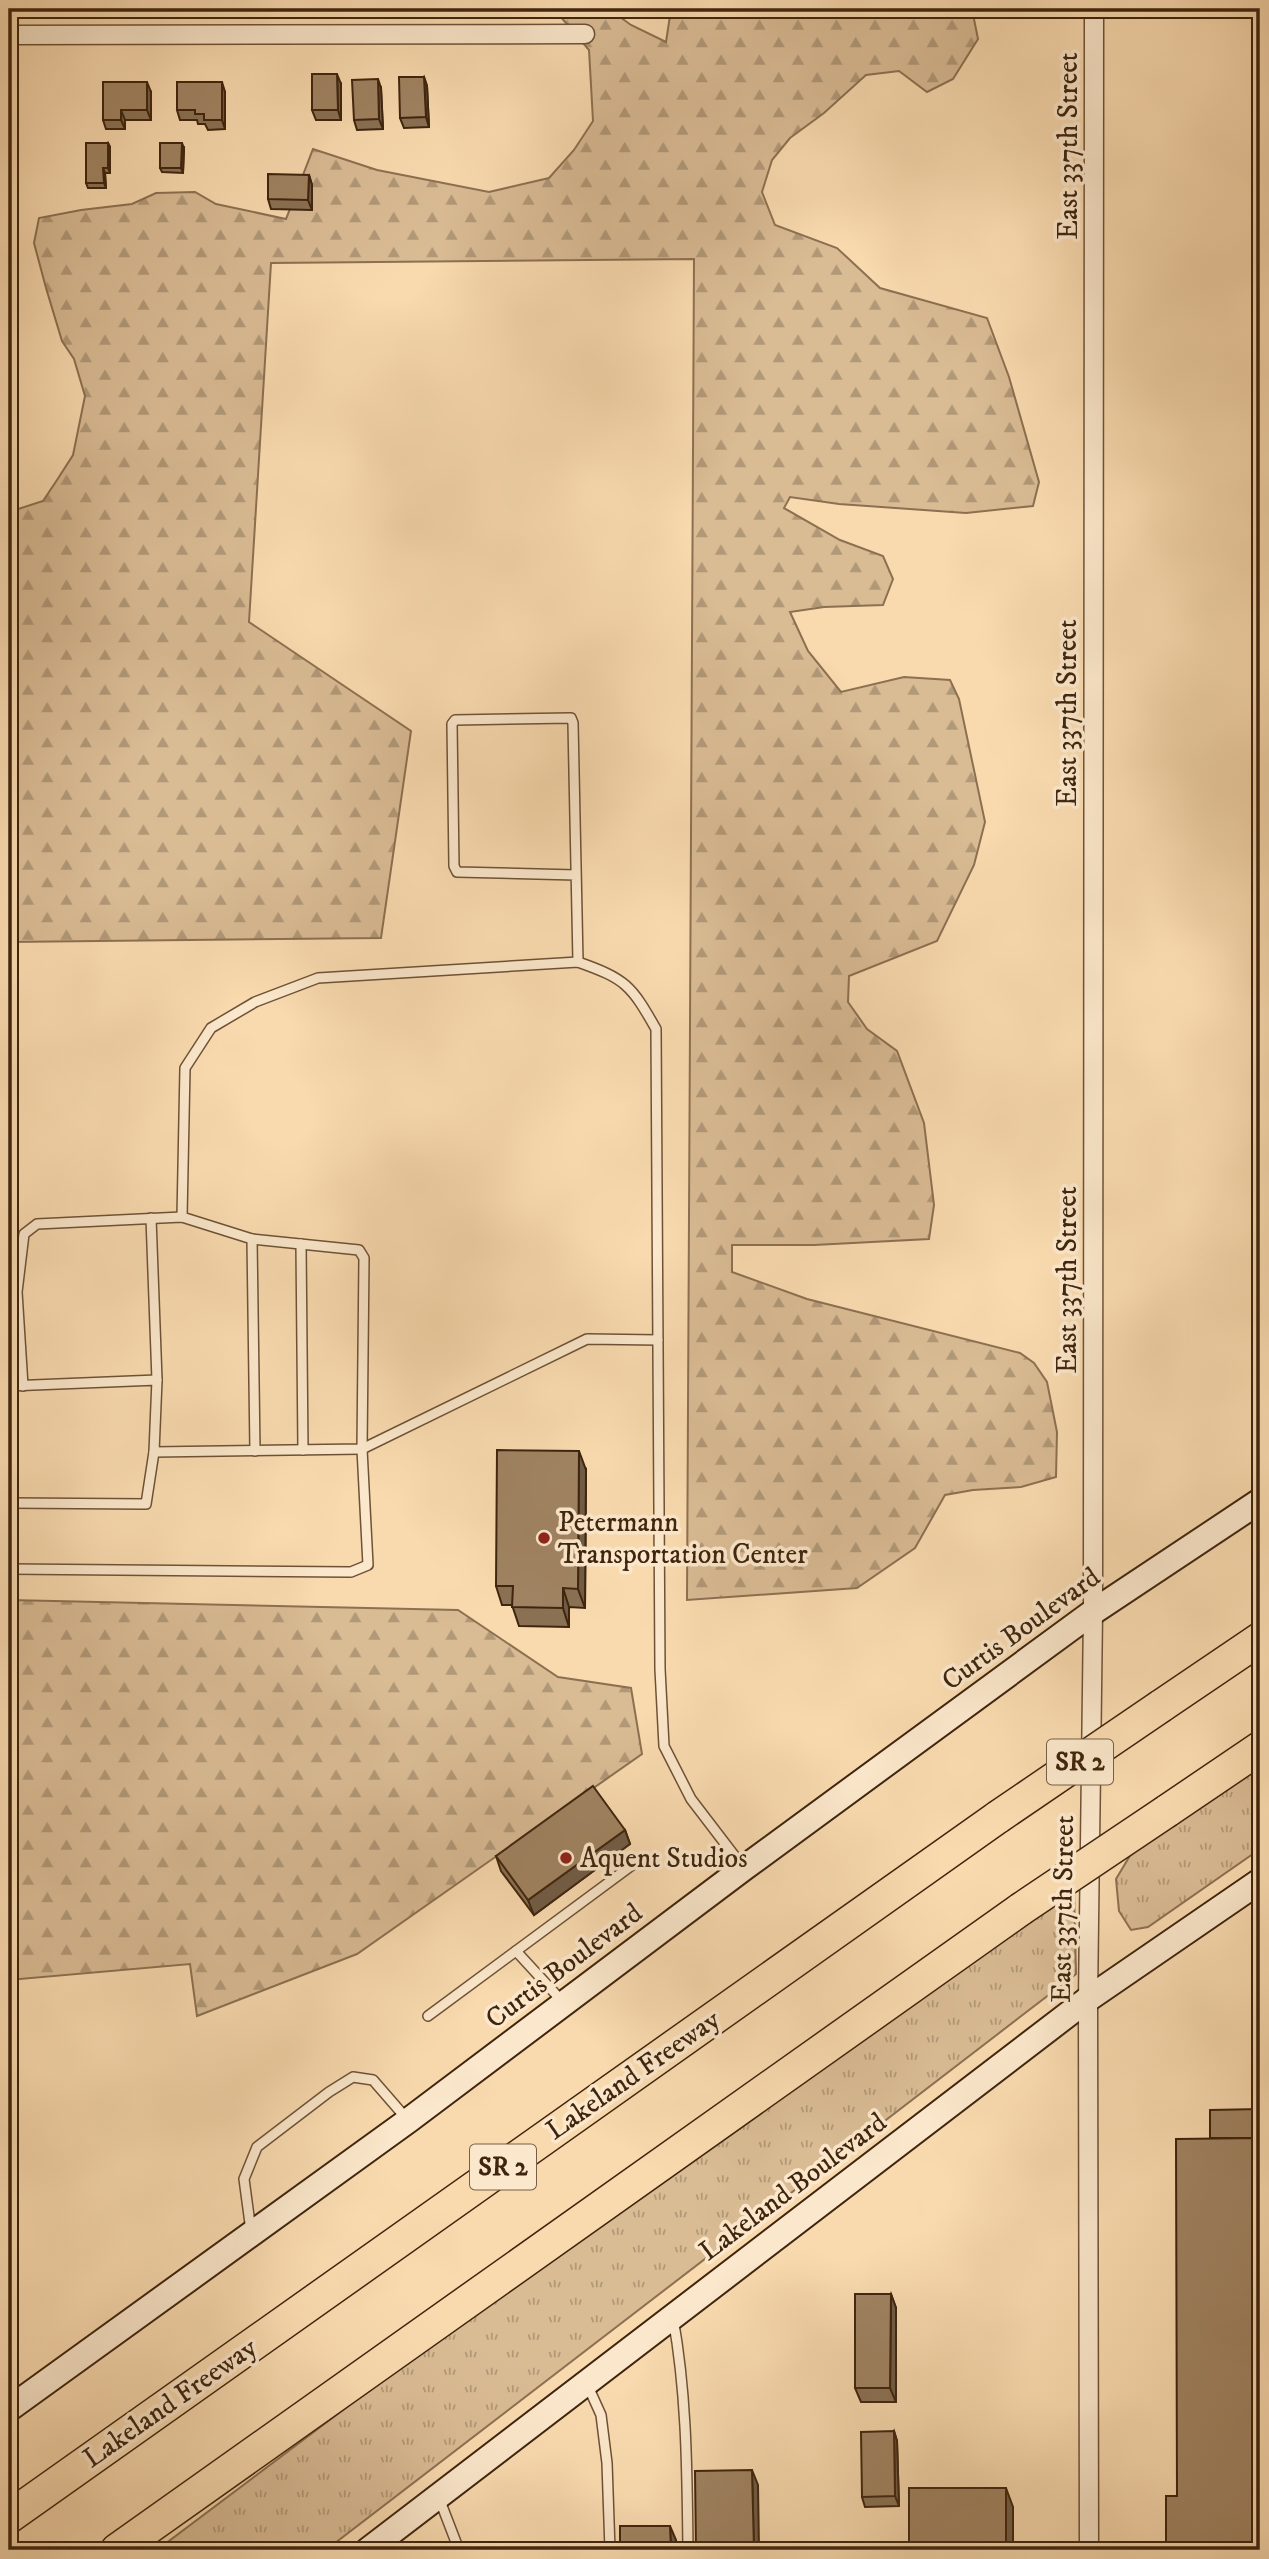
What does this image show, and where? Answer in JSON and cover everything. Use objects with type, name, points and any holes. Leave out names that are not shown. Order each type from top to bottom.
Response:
[{"type":"highway","name":"Lakeland Freeway","points":[[9,2517],[998,1817],[1260,1639]]},
{"type":"highway","points":[[117,2550],[1021,1909],[1260,1748]]},
{"type":"street","name":"East 337th Street","points":[[1089,2550],[1088,1999],[1093,1612],[1094,9]]},
{"type":"street","points":[[9,35],[585,34]]},
{"type":"street","name":"Curtis Boulevard","points":[[9,2409],[409,2120],[744,1868],[1093,1612],[1260,1501]]},
{"type":"street","name":"Lakeland Boulevard","points":[[368,2550],[1088,1999],[1260,1881]]},
{"type":"lane","points":[[576,874],[457,872],[454,866],[452,724],[455,719],[570,718],[573,723],[578,962]]},
{"type":"lane","points":[[182,1217],[186,1068],[211,1028],[255,1002],[318,978],[578,962],[613,974],[636,994],[656,1029],[660,1669],[664,1746],[691,1799],[744,1868]]},
{"type":"lane","points":[[9,1569],[351,1572],[368,1565],[362,1449],[363,1258],[359,1250],[253,1239],[182,1217],[37,1224],[24,1234],[17,1292],[23,1386]]},
{"type":"lane","points":[[9,1503],[146,1504],[154,1452],[157,1380],[151,1219]]},
{"type":"lane","points":[[253,1239],[255,1451]]},
{"type":"lane","points":[[301,1244],[303,1450]]},
{"type":"lane","points":[[154,1452],[362,1449],[587,1339],[658,1340]]},
{"type":"lane","points":[[9,1386],[157,1380]]},
{"type":"lane","points":[[428,2016],[635,1863]]},
{"type":"lane","points":[[516,1951],[564,2004]]},
{"type":"lane","points":[[251,2233],[244,2179],[257,2147],[329,2092],[353,2077],[373,2080],[409,2120]]},
{"type":"lane","points":[[673,2317],[680,2356],[687,2459],[688,2550]]},
{"type":"lane","points":[[587,2383],[601,2415],[607,2463],[610,2550]]},
{"type":"lane","points":[[439,2496],[459,2550]]},
{"type":"green space","points":[[554,9],[609,9],[631,25],[666,42],[671,9],[972,9],[978,39],[953,79],[927,92],[899,71],[866,75],[824,113],[790,138],[772,160],[762,192],[775,225],[837,248],[880,288],[987,318],[1009,377],[1039,482],[1033,506],[966,513],[839,504],[790,497],[784,508],[840,540],[883,556],[893,579],[883,605],[824,607],[790,612],[808,651],[841,692],[904,677],[950,680],[959,699],[985,822],[974,865],[937,941],[849,976],[848,1002],[867,1029],[897,1051],[924,1123],[934,1205],[929,1239],[814,1245],[732,1245],[732,1272],[807,1299],[1020,1353],[1034,1363],[1047,1382],[1057,1432],[1056,1477],[1021,1487],[945,1495],[915,1548],[857,1588],[687,1600],[694,259],[271,263],[249,622],[411,731],[381,938],[9,942],[9,512],[43,501],[57,480],[73,455],[85,396],[74,359],[62,341],[34,243],[39,218],[132,204],[156,193],[195,192],[216,204],[286,219],[313,149],[377,170],[489,192],[549,178],[574,150],[593,121],[589,50]]},
{"type":"green space","points":[[9,1600],[458,1610],[558,1677],[631,1688],[642,1754],[357,1954],[197,2016],[190,1964],[9,1980]]},
{"type":"green space","points":[[1260,1765],[1260,1849],[1148,1927],[1131,1930],[1119,1911],[1116,1879],[1131,1854]]},
{"type":"green space","points":[[1074,1890],[1076,1974],[326,2550],[157,2550],[404,2364]]},
{"type":"building","points":[[312,74],[337,74],[338,110],[312,110]]},
{"type":"building","points":[[399,77],[424,77],[426,117],[400,118]]},
{"type":"building","points":[[378,79],[379,119],[354,120],[352,80]]},
{"type":"building","points":[[103,82],[147,82],[147,110],[121,110],[121,120],[103,120]]},
{"type":"building","points":[[177,82],[222,82],[222,120],[204,120],[204,114],[195,114],[195,110],[177,110]]},
{"type":"building","points":[[86,143],[108,143],[108,168],[103,168],[104,183],[86,183]]},
{"type":"building","points":[[160,143],[182,143],[181,168],[160,168]]},
{"type":"building","points":[[268,174],[309,175],[308,200],[268,199]]},
{"type":"building","name":"Petermann Transportation Center","points":[[497,1450],[579,1451],[578,1589],[563,1588],[563,1608],[512,1607],[513,1586],[496,1586]]},
{"type":"building","name":"Aquent Studios","points":[[593,1786],[625,1830],[528,1900],[496,1856]]},
{"type":"building","points":[[1260,2109],[1260,2138],[1210,2138],[1210,2110]]},
{"type":"building","points":[[1260,2138],[1260,2550],[1166,2550],[1166,2496],[1177,2496],[1176,2139]]},
{"type":"building","points":[[855,2294],[891,2294],[890,2388],[855,2388]]},
{"type":"building","points":[[894,2431],[895,2496],[862,2497],[861,2432]]},
{"type":"building","points":[[752,2470],[754,2550],[696,2550],[695,2471]]},
{"type":"building","points":[[909,2488],[1006,2488],[1006,2550],[909,2550]]},
{"type":"building","points":[[620,2526],[670,2526],[671,2550],[620,2550]]},
{"type":"place","name":"Petermann Transportation Center","points":[[544,1538]]},
{"type":"place","name":"Aquent Studios","points":[[566,1858]]}]
